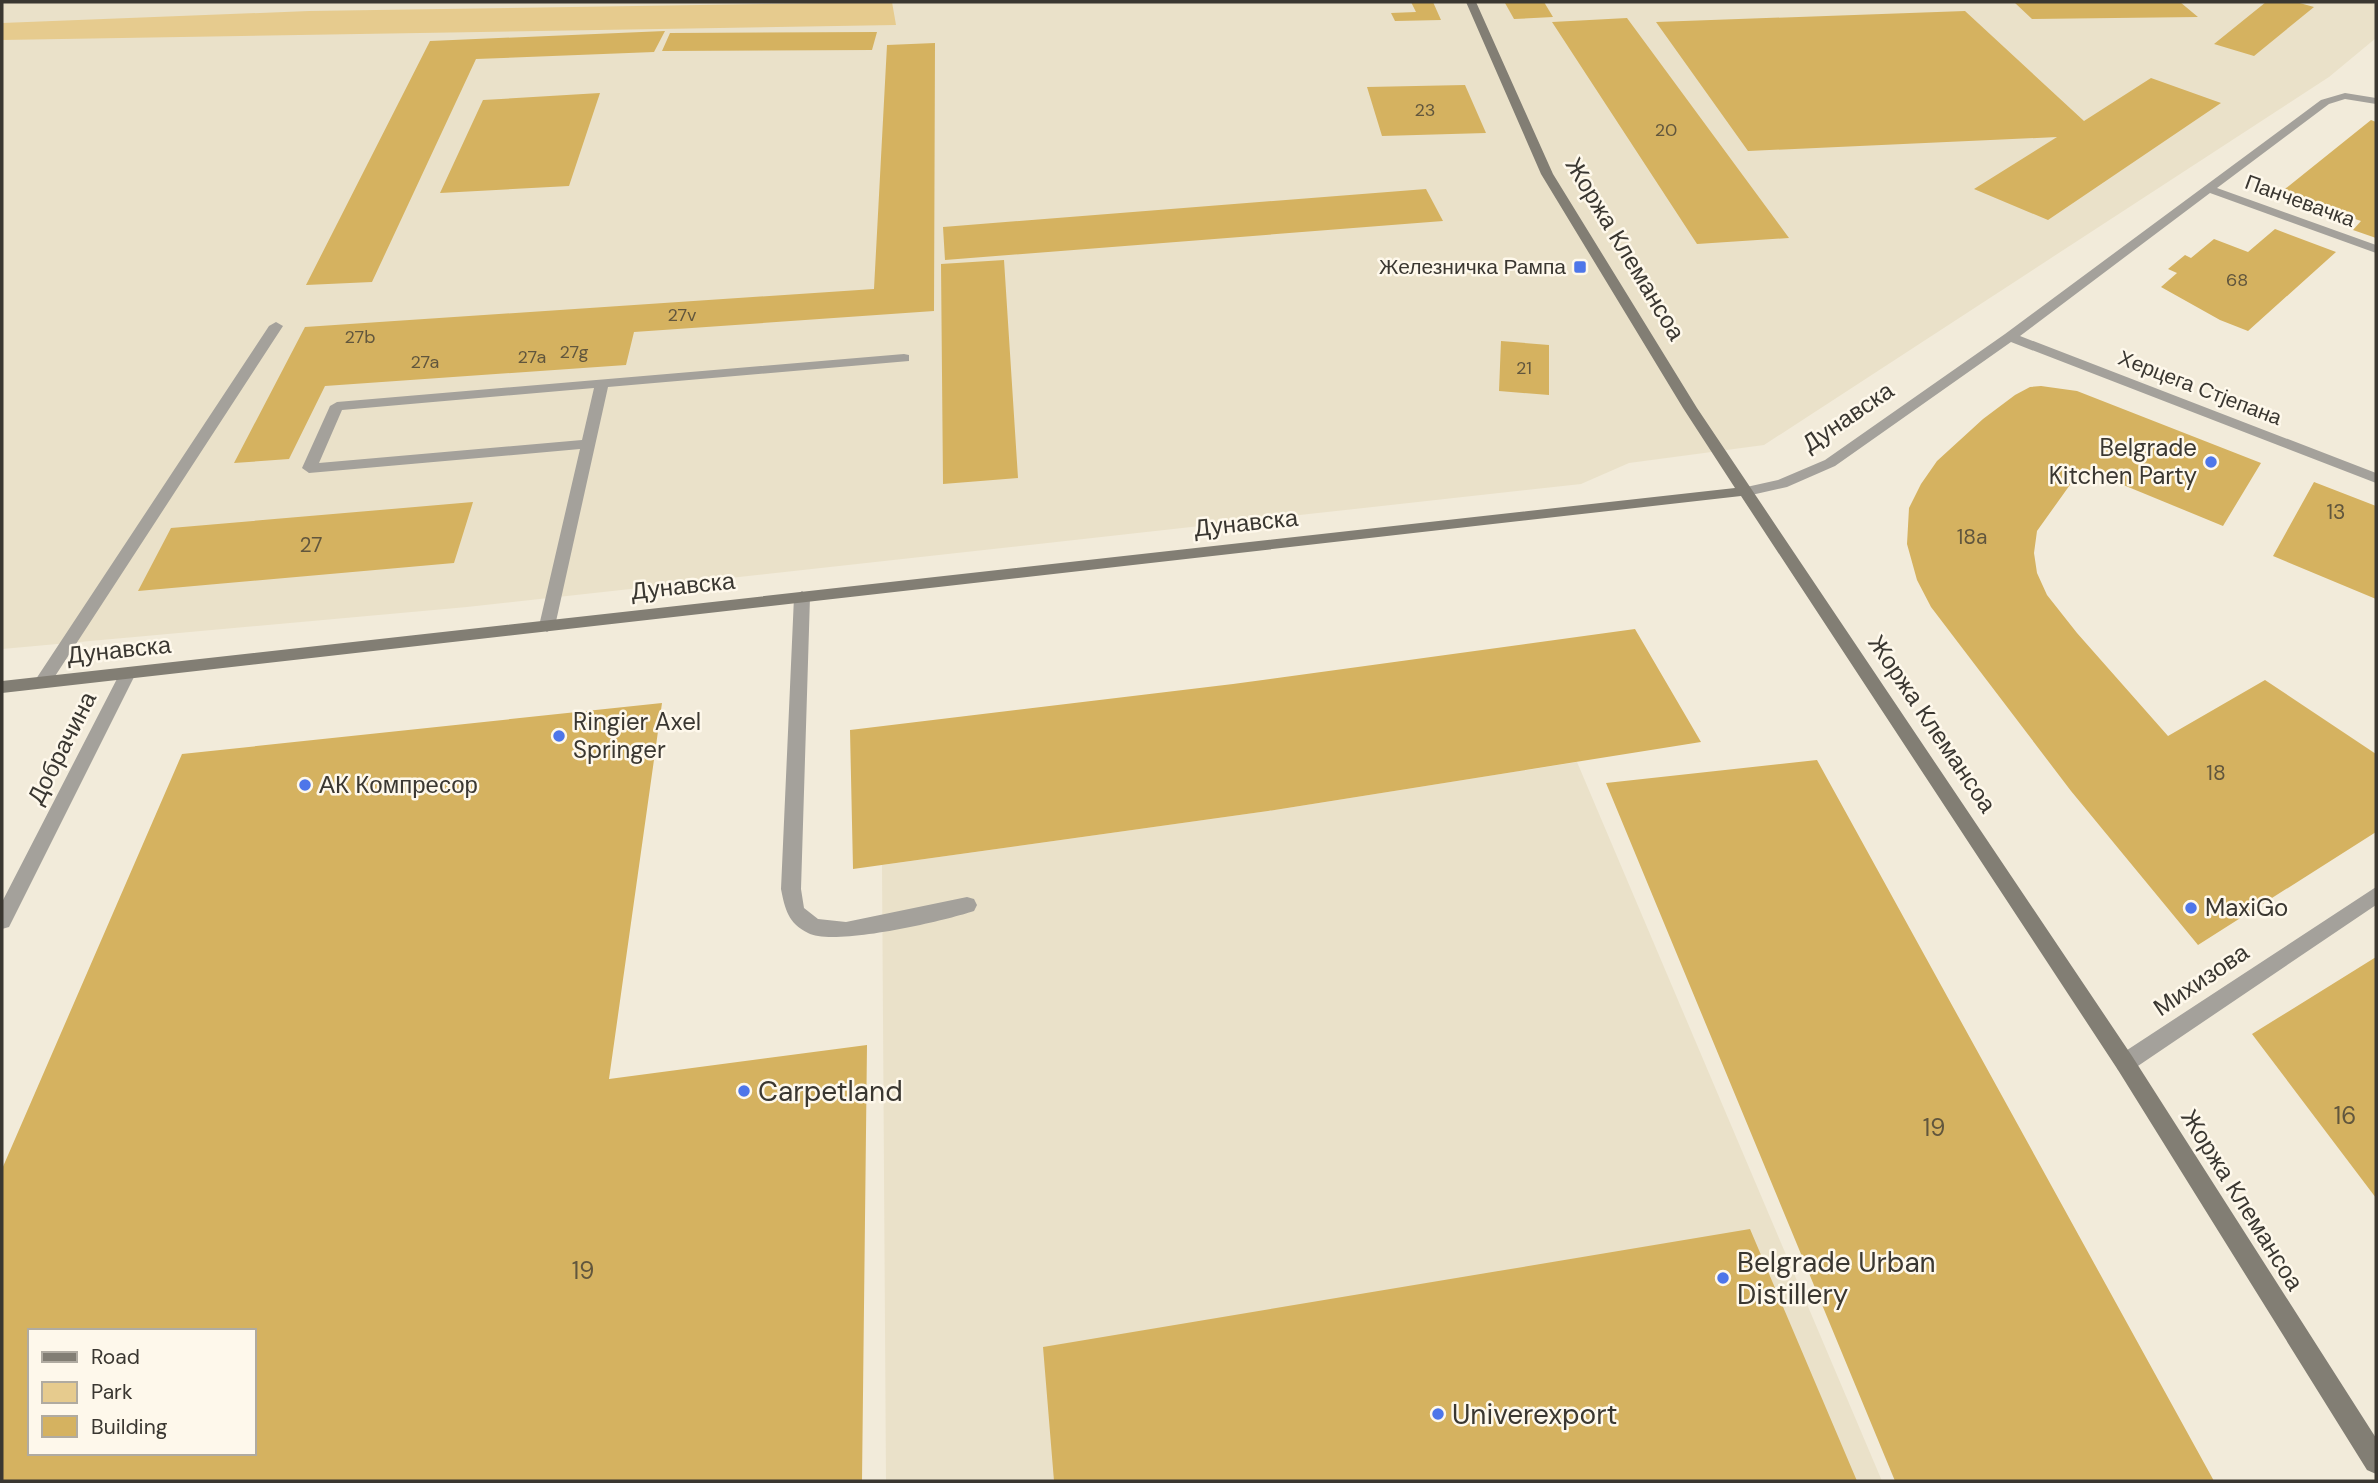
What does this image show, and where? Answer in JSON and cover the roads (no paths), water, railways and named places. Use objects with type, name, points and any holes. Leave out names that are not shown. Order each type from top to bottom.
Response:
[{"type":"main road","name":"Жоржа Клемансоа","points":[[1471,2],[1547,174],[1690,408],[2125,1063],[2376,1461]]},
{"type":"main road","name":"Дунавска","points":[[2,687],[1747,491]]},
{"type":"street","name":"Дунавска","points":[[1747,491],[1782,484],[1830,463],[2010,337],[2325,102],[2345,96],[2376,101]]},
{"type":"street","name":"Панчевачка","points":[[2210,189],[2376,249]]},
{"type":"street","points":[[42,683],[276,326]]},
{"type":"street","name":"Херцега Стјепана","points":[[2010,337],[2376,478]]},
{"type":"street","points":[[588,444],[309,468],[337,406],[905,358]]},
{"type":"street","points":[[547,626],[602,383]]},
{"type":"street","points":[[802,597],[791,889],[795,912],[814,927],[846,930],[967,905]]},
{"type":"street","name":"Добрачина","points":[[2,921],[128,673]]},
{"type":"street","name":"Михизова","points":[[2125,1063],[2376,895]]},
{"type":"place","name":"Железничка Рампа","points":[[1580,267]]},
{"type":"place","name":"Belgrade Kitchen Party","points":[[2211,462]]},
{"type":"place","name":"Ringier Axel Springer","points":[[559,736]]},
{"type":"place","name":"АК Компресор","points":[[305,785]]},
{"type":"place","name":"MaxiGo","points":[[2191,908]]},
{"type":"place","name":"Carpetland","points":[[744,1091]]},
{"type":"place","name":"Belgrade Urban Distillery","points":[[1723,1278]]},
{"type":"place","name":"Univerexport","points":[[1438,1414]]}]
